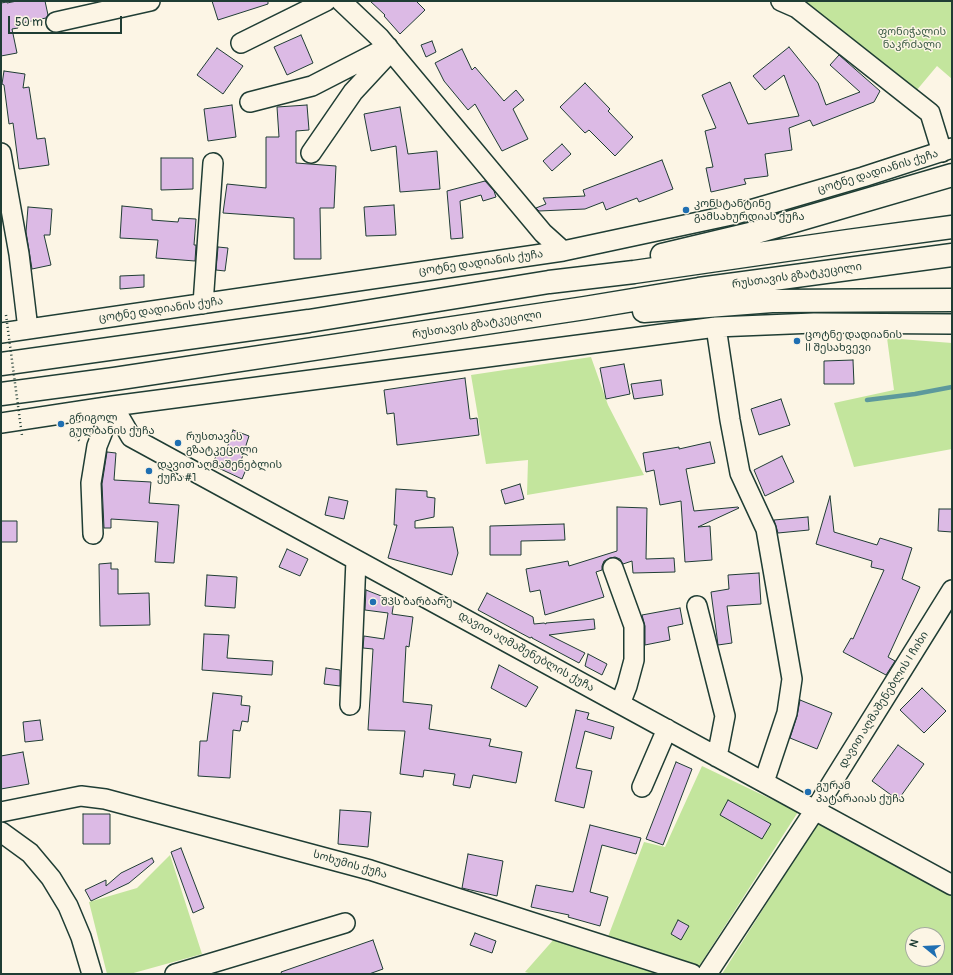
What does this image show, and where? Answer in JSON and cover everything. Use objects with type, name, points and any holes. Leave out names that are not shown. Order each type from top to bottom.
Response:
[{"type":"highway","points":[[549,282],[750,234],[952,175]]},
{"type":"highway","points":[[1,364],[310,321],[549,282],[634,272],[848,240],[952,227]]},
{"type":"highway","name":"რუსთავის გზატკეცილი","points":[[1,394],[121,378],[585,308],[699,289],[952,255]]},
{"type":"highway","points":[[585,308],[644,311],[772,301],[952,300]]},
{"type":"street","points":[[56,22],[150,1]]},
{"type":"street","points":[[241,43],[326,1]]},
{"type":"street","points":[[341,1],[390,49],[543,233],[562,251]]},
{"type":"street","points":[[782,1],[797,8],[930,113],[947,150]]},
{"type":"street","points":[[250,102],[312,86],[390,49]]},
{"type":"street","points":[[311,153],[353,92],[390,49]]},
{"type":"street","name":"ცოტნე დადიანის ქუჩა","points":[[3,324],[28,329],[562,251],[736,214],[863,178],[947,150]]},
{"type":"street","points":[[1,153],[19,254],[28,329]]},
{"type":"street","points":[[203,304],[214,163]]},
{"type":"street","points":[[1,423],[113,406],[716,327],[814,322],[952,324]]},
{"type":"street","points":[[716,327],[730,420],[740,473],[766,528],[792,679],[787,712],[764,782]]},
{"type":"street","points":[[93,534],[91,483],[97,446],[113,406]]},
{"type":"street","name":"დავით აღმაშენებლის ქუჩა","points":[[113,406],[131,437],[952,885]]},
{"type":"street","points":[[350,705],[356,560]]},
{"type":"street","points":[[613,568],[634,626],[634,660],[627,686],[620,704]]},
{"type":"street","name":"დავით აღმაშენებლის I ჩიხი","points":[[815,810],[952,590]]},
{"type":"street","points":[[697,606],[725,716],[717,757]]},
{"type":"street","points":[[642,787],[667,729]]},
{"type":"street","name":"სოხუმის ქუჩა","points":[[1,812],[81,796],[105,799],[370,870],[692,974]]},
{"type":"street","points":[[707,974],[815,810]]},
{"type":"street","points":[[1,832],[30,853],[51,878],[68,906],[81,937],[92,974]]},
{"type":"street","points":[[175,974],[345,923]]},
{"type":"path","points":[[3,324],[22,436]]},
{"type":"green space","name":"ფონიჭალის ნაკრძალი","points":[[800,1],[952,1],[952,79],[937,66],[916,91]]},
{"type":"green space","points":[[887,338],[952,343],[952,449],[854,467],[834,403],[894,390]]},
{"type":"green space","points":[[591,357],[608,405],[644,475],[527,495],[528,460],[486,464],[471,375]]},
{"type":"green space","points":[[702,766],[798,812],[696,971],[606,942],[644,842],[665,847]]},
{"type":"green space","points":[[820,819],[952,888],[952,974],[722,974]]},
{"type":"green space","points":[[170,855],[202,954],[130,974],[107,974],[89,902],[137,888]]},
{"type":"green space","points":[[555,938],[660,974],[532,974],[525,972]]},
{"type":"building","points":[[17,1],[45,1],[48,15],[46,18],[17,24],[18,28],[12,29],[17,53],[1,56],[1,3]]},
{"type":"building","points":[[212,1],[268,1],[268,4],[218,20]]},
{"type":"building","points":[[370,1],[416,1],[425,10],[400,34],[384,16],[385,15]]},
{"type":"building","points":[[301,35],[313,63],[287,75],[274,47]]},
{"type":"building","points":[[432,41],[436,52],[426,57],[421,45]]},
{"type":"building","points":[[789,47],[818,83],[826,105],[860,92],[830,65],[839,55],[880,91],[874,102],[813,126],[810,120],[789,128],[792,150],[765,154],[768,176],[744,179],[746,184],[711,192],[706,168],[713,167],[705,131],[716,128],[702,95],[730,82],[748,124],[799,116],[784,75],[765,90],[753,76]]},
{"type":"building","points":[[217,48],[243,66],[223,94],[197,75]]},
{"type":"building","points":[[462,49],[472,70],[475,67],[504,101],[516,90],[524,100],[513,109],[528,139],[502,151],[475,104],[468,110],[444,81],[435,63]]},
{"type":"building","points":[[4,71],[25,74],[23,88],[29,87],[37,139],[45,138],[49,165],[19,169],[13,123],[9,124],[4,85],[2,84]]},
{"type":"building","points":[[585,83],[610,109],[608,111],[633,137],[615,156],[589,130],[585,133],[560,107]]},
{"type":"building","points":[[232,105],[236,137],[208,141],[204,109]]},
{"type":"building","points":[[307,105],[309,130],[296,131],[296,163],[336,166],[334,208],[320,208],[321,259],[294,259],[294,218],[223,213],[227,184],[266,188],[266,137],[279,137],[277,107]]},
{"type":"building","points":[[400,107],[408,154],[437,151],[440,189],[400,192],[396,146],[371,151],[364,114]]},
{"type":"building","points":[[562,144],[571,154],[552,171],[543,161]]},
{"type":"building","points":[[161,158],[193,158],[193,189],[161,190]]},
{"type":"building","points":[[662,160],[673,189],[639,202],[637,198],[606,210],[603,202],[585,209],[539,211],[536,208],[546,204],[543,198],[585,196],[583,190]]},
{"type":"building","points":[[485,181],[494,191],[496,197],[483,201],[481,195],[460,201],[463,238],[451,239],[447,191]]},
{"type":"building","points":[[394,205],[396,235],[366,236],[364,207]]},
{"type":"building","points":[[122,206],[152,209],[152,220],[178,222],[179,218],[196,219],[194,245],[196,245],[195,261],[156,258],[158,240],[120,238]]},
{"type":"building","points":[[28,207],[52,209],[50,235],[44,235],[51,265],[32,269],[26,232]]},
{"type":"building","points":[[218,247],[228,248],[225,271],[216,270]]},
{"type":"building","points":[[144,275],[144,287],[120,289],[120,276]]},
{"type":"building","points":[[853,360],[854,384],[824,384],[824,361]]},
{"type":"building","points":[[624,364],[630,394],[606,399],[600,368]]},
{"type":"building","points":[[465,378],[470,419],[477,418],[479,435],[397,445],[394,413],[387,414],[384,390]]},
{"type":"building","points":[[661,380],[663,395],[634,399],[631,384]]},
{"type":"building","points":[[781,399],[790,425],[759,435],[751,409]]},
{"type":"building","points":[[233,430],[249,436],[240,464],[247,467],[242,479],[212,465],[217,454],[224,457]]},
{"type":"building","points":[[710,442],[715,463],[686,469],[694,511],[739,508],[698,527],[710,526],[712,560],[685,562],[681,501],[660,505],[654,470],[646,472],[643,453],[679,447],[679,449]]},
{"type":"building","points":[[107,452],[116,453],[114,480],[151,482],[149,503],[179,505],[174,563],[155,562],[158,522],[111,519],[111,528],[104,528],[102,484]]},
{"type":"building","points":[[782,456],[794,482],[765,496],[754,470]]},
{"type":"building","points":[[520,484],[524,499],[505,504],[501,490]]},
{"type":"building","points":[[396,489],[427,491],[427,497],[435,498],[434,517],[415,521],[415,528],[453,527],[458,553],[452,575],[388,558],[397,525],[394,525]]},
{"type":"building","points":[[830,496],[834,532],[877,545],[880,538],[912,548],[902,579],[920,587],[888,657],[895,661],[886,675],[843,652],[851,638],[853,639],[884,570],[871,567],[872,561],[816,544]]},
{"type":"building","points":[[329,497],[348,501],[344,519],[325,515]]},
{"type":"building","points":[[617,507],[647,508],[646,559],[674,558],[675,572],[633,573],[632,561],[623,564],[620,559],[615,557],[610,558],[604,561],[602,570],[596,572],[604,597],[545,615],[540,590],[530,592],[526,569],[568,561],[569,566],[617,551]]},
{"type":"building","points":[[939,509],[952,509],[952,532],[938,531]]},
{"type":"building","points":[[808,517],[809,530],[778,533],[774,520]]},
{"type":"building","points":[[1,521],[17,521],[17,542],[1,542]]},
{"type":"building","points":[[564,524],[565,540],[521,541],[521,555],[490,555],[490,526]]},
{"type":"building","points":[[287,549],[308,559],[300,576],[279,567]]},
{"type":"building","points":[[111,563],[111,569],[118,569],[118,594],[149,593],[150,625],[100,626],[99,564]]},
{"type":"building","points":[[759,573],[761,604],[727,606],[732,643],[718,645],[711,592],[729,589],[728,575]]},
{"type":"building","points":[[207,575],[237,577],[235,608],[205,606]]},
{"type":"building","points":[[366,590],[394,601],[392,614],[413,617],[409,647],[406,646],[403,702],[432,705],[429,729],[491,739],[489,746],[522,752],[516,783],[473,775],[470,788],[453,785],[455,774],[424,770],[423,777],[400,774],[405,731],[368,730],[373,649],[363,648],[364,636],[384,639],[388,613],[365,610]]},
{"type":"building","points":[[487,593],[533,617],[534,624],[594,619],[595,629],[549,635],[585,653],[579,663],[478,610]]},
{"type":"building","points":[[680,608],[683,624],[668,627],[670,640],[645,645],[645,626],[642,615]]},
{"type":"building","points":[[204,634],[229,635],[227,658],[273,661],[272,675],[202,670]]},
{"type":"building","points":[[588,654],[607,664],[602,675],[585,666]]},
{"type":"building","points":[[499,665],[538,687],[526,707],[491,688]]},
{"type":"building","points":[[326,668],[340,670],[340,686],[324,684]]},
{"type":"building","points":[[922,688],[946,711],[924,733],[900,710]]},
{"type":"building","points":[[213,693],[242,696],[241,705],[250,706],[248,722],[242,721],[240,731],[233,730],[230,778],[198,776],[200,741],[207,741]]},
{"type":"building","points":[[800,700],[832,713],[817,749],[790,738]]},
{"type":"building","points":[[576,710],[589,713],[587,719],[614,727],[611,739],[585,731],[576,768],[592,771],[584,808],[555,801]]},
{"type":"building","points":[[40,720],[43,740],[25,742],[23,722]]},
{"type":"building","points":[[898,745],[924,764],[898,800],[872,781]]},
{"type":"building","points":[[23,752],[29,784],[1,789],[1,756]]},
{"type":"building","points":[[676,762],[692,769],[663,845],[646,839]]},
{"type":"building","points":[[728,800],[771,824],[762,839],[720,815]]},
{"type":"building","points":[[340,810],[371,812],[368,847],[338,844]]},
{"type":"building","points":[[83,814],[110,814],[110,844],[83,844]]},
{"type":"building","points":[[590,825],[641,838],[636,854],[602,845],[590,892],[608,897],[600,926],[568,917],[569,915],[531,907],[536,885],[573,892]]},
{"type":"building","points":[[181,848],[204,908],[193,913],[171,852]]},
{"type":"building","points":[[468,854],[503,861],[497,896],[462,888]]},
{"type":"building","points":[[152,858],[154,862],[129,883],[91,901],[85,890],[106,880],[106,886],[121,873]]},
{"type":"building","points":[[678,920],[689,926],[681,940],[671,934]]},
{"type":"building","points":[[475,933],[496,941],[492,953],[470,945]]},
{"type":"building","points":[[373,940],[383,969],[369,974],[282,974],[281,972]]},
{"type":"waterway","points":[[867,400],[915,394],[952,387]]},
{"type":"place","name":"კონსტანტინე გამსახურდიას ქუჩა","points":[[686,210]]},
{"type":"place","name":"ცოტნე დადიანის II შესახვევი","points":[[797,341]]},
{"type":"place","name":"გრიგოლ გულბანის ქუჩა","points":[[61,424]]},
{"type":"place","name":"რუსთავის გზატკეცილი","points":[[178,443]]},
{"type":"place","name":"დავით აღმაშენებლის ქუჩა #1","points":[[149,471]]},
{"type":"place","name":"შპს ბარბარე","points":[[373,602]]},
{"type":"place","name":"გურამ პატარაიას ქუჩა","points":[[808,792]]}]
